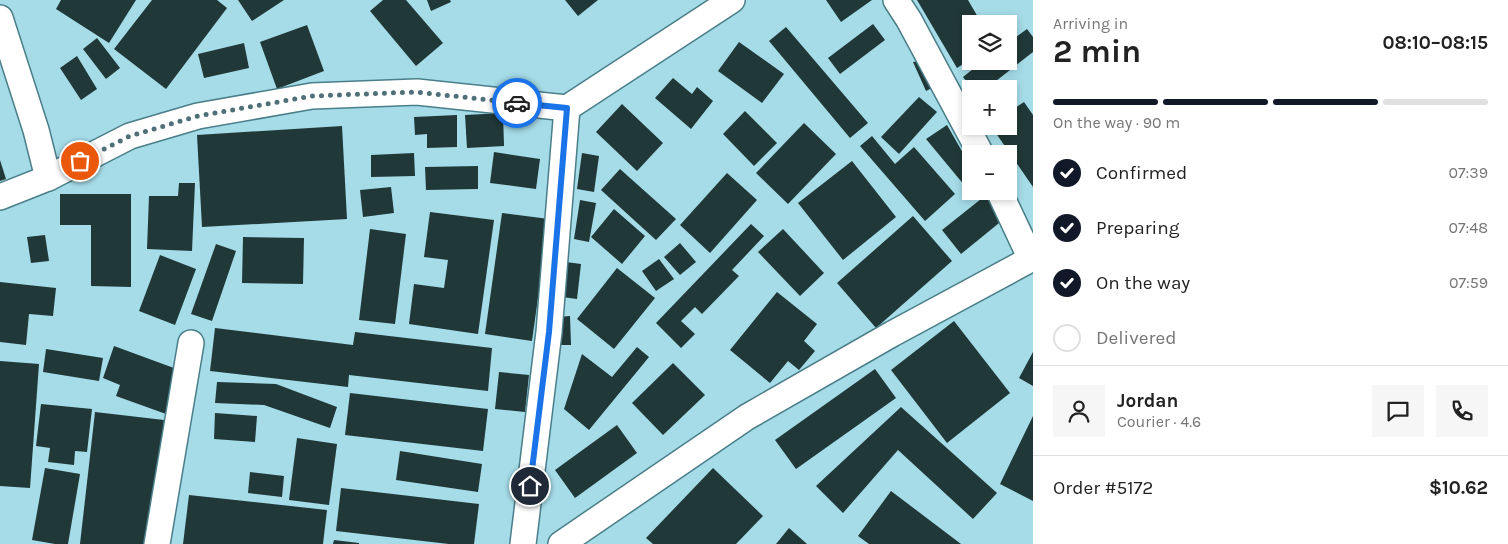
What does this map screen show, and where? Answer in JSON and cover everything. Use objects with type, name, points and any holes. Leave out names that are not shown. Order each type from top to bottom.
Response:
[{"type":"street","points":[[0,7],[6,0]]},
{"type":"street","points":[[0,197],[48,178],[130,136],[198,116],[312,96],[416,92],[567,108],[732,0]]},
{"type":"street","points":[[896,0],[909,20],[976,145]]},
{"type":"street","points":[[0,18],[36,130],[48,178]]},
{"type":"street","points":[[523,544],[549,332],[567,108]]},
{"type":"street","points":[[561,544],[748,417],[892,334],[1032,259],[1003,200]]},
{"type":"street","points":[[157,544],[191,343]]},
{"type":"building","points":[[61,0],[136,0],[109,43],[56,9]]},
{"type":"building","points":[[152,0],[217,0],[227,8],[166,89],[114,49]]},
{"type":"building","points":[[238,0],[284,0],[252,21]]},
{"type":"building","points":[[383,0],[406,0],[443,43],[416,66],[370,11]]},
{"type":"building","points":[[427,0],[450,0],[451,2],[431,11]]},
{"type":"building","points":[[565,0],[598,0],[578,16]]},
{"type":"building","points":[[826,0],[872,0],[841,22]]},
{"type":"building","points":[[917,0],[968,0],[977,15],[962,15],[962,65],[957,68]]},
{"type":"building","points":[[873,24],[885,40],[840,74],[828,58]]},
{"type":"building","points":[[307,25],[324,71],[277,89],[260,42]]},
{"type":"building","points":[[786,27],[868,123],[850,138],[769,41]]},
{"type":"building","points":[[1027,29],[1033,37],[1033,52],[1017,65],[1017,36]]},
{"type":"building","points":[[97,38],[120,68],[106,79],[83,49]]},
{"type":"building","points":[[739,42],[784,74],[762,103],[718,71]]},
{"type":"building","points":[[244,43],[249,68],[204,78],[198,54]]},
{"type":"building","points":[[77,56],[97,89],[81,100],[60,68]]},
{"type":"building","points":[[920,61],[934,87],[926,91],[913,62]]},
{"type":"building","points":[[972,70],[1010,70],[997,80],[965,80],[963,77]]},
{"type":"building","points":[[673,78],[692,94],[697,87],[713,101],[691,129],[655,98]]},
{"type":"building","points":[[919,97],[937,112],[899,154],[881,137]]},
{"type":"building","points":[[1024,102],[1033,115],[1033,187],[1017,164],[1017,145],[1004,145],[997,135],[1017,135],[1017,107]]},
{"type":"building","points":[[622,104],[663,143],[637,171],[596,132]]},
{"type":"building","points":[[745,111],[777,143],[754,166],[723,134]]},
{"type":"building","points":[[503,113],[504,146],[467,148],[465,115]]},
{"type":"building","points":[[457,115],[457,147],[427,148],[427,134],[415,135],[414,117]]},
{"type":"building","points":[[804,123],[836,154],[788,204],[756,173]]},
{"type":"building","points":[[947,125],[962,151],[962,182],[926,139]]},
{"type":"building","points":[[342,126],[347,219],[202,227],[197,135]]},
{"type":"building","points":[[872,136],[895,164],[914,147],[955,194],[925,221],[860,146]]},
{"type":"building","points":[[494,152],[540,159],[536,189],[490,183]]},
{"type":"building","points":[[414,153],[415,176],[371,177],[371,155]]},
{"type":"building","points":[[582,153],[599,156],[594,192],[577,189]]},
{"type":"building","points":[[0,160],[6,179],[0,181]]},
{"type":"building","points":[[852,161],[896,217],[843,260],[798,203]]},
{"type":"building","points":[[478,166],[478,189],[426,190],[425,167]]},
{"type":"building","points":[[620,169],[676,219],[656,240],[601,190]]},
{"type":"building","points":[[727,173],[757,200],[710,253],[680,225]]},
{"type":"building","points":[[179,183],[195,183],[192,251],[147,249],[149,196],[178,196]]},
{"type":"building","points":[[391,187],[394,213],[363,217],[360,190]]},
{"type":"building","points":[[60,194],[131,194],[131,287],[91,286],[91,225],[60,225]]},
{"type":"building","points":[[580,200],[596,203],[589,242],[574,239]]},
{"type":"building","points":[[980,200],[990,200],[1004,219],[961,254],[942,230]]},
{"type":"building","points":[[614,209],[645,236],[622,264],[591,237]]},
{"type":"building","points":[[430,212],[494,220],[478,334],[409,324],[414,284],[444,288],[448,260],[424,257]]},
{"type":"building","points":[[502,213],[549,219],[532,341],[485,334]]},
{"type":"building","points":[[913,216],[952,261],[876,328],[837,283]]},
{"type":"building","points":[[751,224],[764,236],[732,270],[739,276],[702,314],[695,307],[681,321],[695,334],[681,348],[656,323]]},
{"type":"building","points":[[370,229],[406,234],[395,324],[359,320]]},
{"type":"building","points":[[783,229],[824,273],[800,296],[758,252]]},
{"type":"building","points":[[45,235],[49,261],[31,263],[27,237]]},
{"type":"building","points":[[243,237],[304,238],[303,284],[242,283]]},
{"type":"building","points":[[680,243],[696,262],[680,275],[664,257]]},
{"type":"building","points":[[216,244],[236,251],[212,321],[191,314]]},
{"type":"building","points":[[160,255],[196,269],[175,325],[139,311]]},
{"type":"building","points":[[659,259],[674,279],[656,291],[642,271]]},
{"type":"building","points":[[566,262],[581,264],[577,299],[562,297]]},
{"type":"building","points":[[617,268],[655,298],[614,349],[577,319]]},
{"type":"building","points":[[0,282],[56,288],[53,316],[29,314],[26,345],[0,342]]},
{"type":"building","points":[[777,292],[817,324],[804,341],[815,351],[799,370],[788,361],[770,383],[730,350]]},
{"type":"building","points":[[570,316],[571,345],[558,345],[557,317]]},
{"type":"building","points":[[954,321],[1010,393],[947,443],[891,370]]},
{"type":"building","points":[[215,328],[353,345],[355,332],[492,348],[488,391],[349,375],[348,387],[210,371]]},
{"type":"building","points":[[114,346],[182,371],[166,414],[116,396],[120,385],[103,378]]},
{"type":"building","points":[[637,347],[649,357],[589,430],[564,409],[582,354],[612,377]]},
{"type":"building","points":[[46,349],[103,358],[99,381],[43,372]]},
{"type":"building","points":[[1033,352],[1033,386],[1019,378]]},
{"type":"building","points":[[0,361],[39,364],[30,488],[0,486]]},
{"type":"building","points":[[673,363],[705,395],[663,435],[632,403]]},
{"type":"building","points":[[875,369],[896,398],[796,469],[775,440]]},
{"type":"building","points":[[499,372],[529,375],[525,412],[495,409]]},
{"type":"building","points":[[217,382],[276,384],[337,407],[330,428],[264,405],[215,403]]},
{"type":"building","points":[[350,393],[488,409],[483,451],[345,435]]},
{"type":"building","points":[[41,404],[92,409],[87,452],[75,451],[74,465],[48,462],[50,448],[36,446]]},
{"type":"building","points":[[901,407],[997,493],[973,519],[898,450],[843,513],[816,486]]},
{"type":"building","points":[[95,412],[164,420],[150,544],[80,544]]},
{"type":"building","points":[[215,413],[257,416],[255,442],[214,439]]},
{"type":"building","points":[[1033,416],[1033,501],[1000,484]]},
{"type":"building","points":[[617,425],[637,453],[575,498],[555,470]]},
{"type":"building","points":[[297,438],[337,444],[329,505],[289,500]]},
{"type":"building","points":[[400,451],[482,464],[478,492],[396,480]]},
{"type":"building","points":[[45,468],[80,474],[68,544],[32,540]]},
{"type":"building","points":[[713,468],[763,516],[736,544],[653,544],[646,538]]},
{"type":"building","points":[[250,472],[284,476],[282,497],[248,493]]},
{"type":"building","points":[[341,488],[479,504],[474,544],[449,544],[336,531]]},
{"type":"building","points":[[891,491],[961,544],[869,544],[858,536]]},
{"type":"building","points":[[189,495],[327,510],[323,544],[183,544]]},
{"type":"building","points":[[789,528],[807,544],[776,544]]},
{"type":"building","points":[[334,540],[359,543],[359,544],[333,544]]},
{"type":"way so far","points":[[80,161],[130,136],[198,116],[312,96],[416,92],[517,103]]},
{"type":"route","points":[[517,103],[567,108],[549,332],[530,486]]}]
